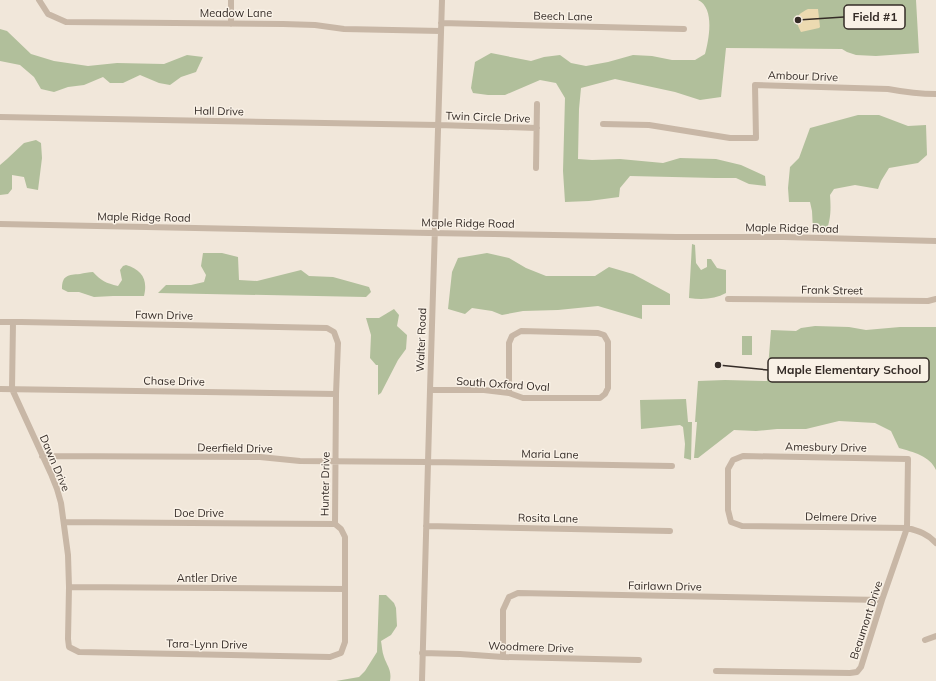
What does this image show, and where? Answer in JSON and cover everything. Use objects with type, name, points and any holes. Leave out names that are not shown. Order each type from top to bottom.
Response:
[{"type":"street","name":"Meadow Lane","points":[[39,0],[48,14],[66,22],[315,25],[344,29],[441,31]]},
{"type":"street","points":[[231,0],[231,24]]},
{"type":"street","name":"Walter Road","points":[[422,681],[442,0]]},
{"type":"street","name":"Beech Lane","points":[[441,23],[684,29]]},
{"type":"street","name":"Ambour Drive","points":[[603,124],[649,125],[730,138],[756,138],[755,85],[888,88],[917,94],[936,94]]},
{"type":"street","name":"Twin Circle Drive","points":[[536,168],[537,104]]},
{"type":"street","name":"Hall Drive","points":[[0,117],[438,125]]},
{"type":"street","name":"Twin Circle Drive","points":[[438,125],[537,128]]},
{"type":"street","name":"Maple Ridge Road","points":[[0,224],[676,237],[784,237],[936,241]]},
{"type":"street","name":"Frank Street","points":[[728,299],[928,301],[936,299]]},
{"type":"street","name":"Fawn Drive","points":[[0,322],[327,328]]},
{"type":"street","name":"Dawn Drive","points":[[13,322],[12,389],[57,489],[61,503],[68,555],[68,639]]},
{"type":"street","name":"Hunter Drive","points":[[327,328],[334,332],[338,343],[334,524],[341,529],[345,537],[345,642]]},
{"type":"street","name":"South Oxford Oval","points":[[430,390],[484,390],[509,393],[523,398],[600,398],[605,394],[608,388],[608,342],[604,335],[598,333],[521,331],[512,336],[510,342],[509,393]]},
{"type":"street","name":"Chase Drive","points":[[0,389],[336,394]]},
{"type":"street","name":"Deerfield Drive","points":[[42,456],[260,457],[300,461],[428,462]]},
{"type":"street","name":"Amesbury Drive","points":[[742,526],[731,522],[728,510],[728,469],[733,460],[743,456],[908,459]]},
{"type":"street","name":"Beaumont Drive","points":[[716,671],[850,673],[856,672],[861,667],[882,600],[908,528],[908,459]]},
{"type":"street","name":"Maria Lane","points":[[428,462],[672,466]]},
{"type":"street","name":"Doe Drive","points":[[64,522],[334,524]]},
{"type":"street","name":"Rosita Lane","points":[[426,526],[670,531]]},
{"type":"street","name":"Delmere Drive","points":[[742,526],[908,528],[919,531],[931,538],[936,543]]},
{"type":"street","name":"Antler Drive","points":[[69,587],[345,589]]},
{"type":"street","name":"Fairlawn Drive","points":[[503,657],[504,610],[509,597],[518,593],[882,600]]},
{"type":"street","points":[[925,640],[936,636]]},
{"type":"street","name":"Tara-Lynn Drive","points":[[68,639],[69,647],[79,652],[330,657],[342,653],[345,642]]},
{"type":"street","name":"Woodmere Drive","points":[[422,653],[503,657],[639,660]]},
{"type":"green space","points":[[698,0],[916,0],[919,53],[876,56],[856,55],[842,49],[726,48],[721,97],[700,100],[675,92],[615,79],[581,88],[578,159],[620,159],[663,163],[680,158],[716,159],[741,165],[765,176],[766,186],[749,184],[736,178],[630,176],[620,188],[619,197],[589,201],[565,202],[563,171],[565,98],[556,83],[540,80],[505,95],[473,93],[471,88],[475,62],[491,53],[531,61],[544,57],[560,55],[571,63],[586,66],[633,55],[652,56],[672,60],[695,60],[705,54],[709,32],[709,17],[707,10]]},
{"type":"green space","points":[[0,29],[7,31],[31,54],[54,61],[88,66],[117,63],[164,64],[187,55],[203,57],[196,72],[181,77],[170,85],[159,83],[140,75],[123,83],[110,83],[103,77],[84,85],[68,87],[54,92],[41,89],[34,77],[20,65],[0,61]]},
{"type":"green space","points":[[858,115],[879,115],[908,126],[926,125],[927,155],[918,163],[889,168],[878,189],[855,185],[834,189],[830,195],[830,214],[826,232],[813,231],[810,202],[789,202],[788,188],[790,167],[799,158],[810,128]]},
{"type":"green space","points":[[36,140],[41,143],[42,158],[38,190],[27,188],[24,177],[12,175],[12,189],[8,194],[0,195],[0,165],[24,143]]},
{"type":"green space","points":[[692,244],[695,245],[696,263],[701,270],[707,267],[707,259],[711,259],[717,268],[726,270],[726,293],[718,297],[699,299],[689,298]]},
{"type":"green space","points":[[203,253],[222,253],[238,257],[239,280],[257,281],[301,270],[309,276],[333,277],[369,287],[371,292],[366,297],[158,293],[166,285],[191,285],[204,282],[206,275],[201,266]]},
{"type":"green space","points":[[487,253],[509,258],[526,268],[546,276],[595,276],[609,267],[633,274],[670,294],[670,305],[642,305],[642,319],[598,306],[558,310],[523,311],[502,315],[492,311],[472,308],[465,314],[448,309],[452,272],[458,258]]},
{"type":"green space","points":[[126,265],[132,267],[142,276],[145,285],[144,296],[94,297],[79,292],[68,292],[62,289],[63,281],[66,277],[91,272],[104,281],[118,286],[122,280],[120,270]]},
{"type":"green space","points":[[394,309],[399,315],[397,326],[407,335],[406,349],[398,360],[381,393],[378,395],[378,365],[376,365],[370,358],[371,335],[366,318],[379,318]]},
{"type":"green space","points":[[815,326],[849,327],[866,330],[900,327],[936,327],[936,470],[930,461],[925,458],[899,448],[891,431],[875,423],[839,421],[806,429],[756,431],[734,430],[698,458],[694,458],[698,381],[767,381],[771,330],[796,331],[801,328]]},
{"type":"green space","points":[[742,336],[752,336],[752,355],[742,355]]},
{"type":"green space","points":[[686,399],[688,422],[692,422],[691,460],[684,458],[685,444],[683,427],[680,425],[641,429],[640,400]]},
{"type":"green space","points":[[379,595],[386,595],[394,603],[396,608],[397,626],[391,635],[381,641],[383,655],[390,671],[390,681],[336,681],[359,677],[365,671],[377,652]]},
{"type":"sand","points":[[808,9],[818,9],[820,27],[801,32],[797,24],[797,18],[801,13]]},
{"type":"place","name":"Field #1","points":[[798,20]]},
{"type":"place","name":"Maple Elementary School","points":[[718,365]]}]
